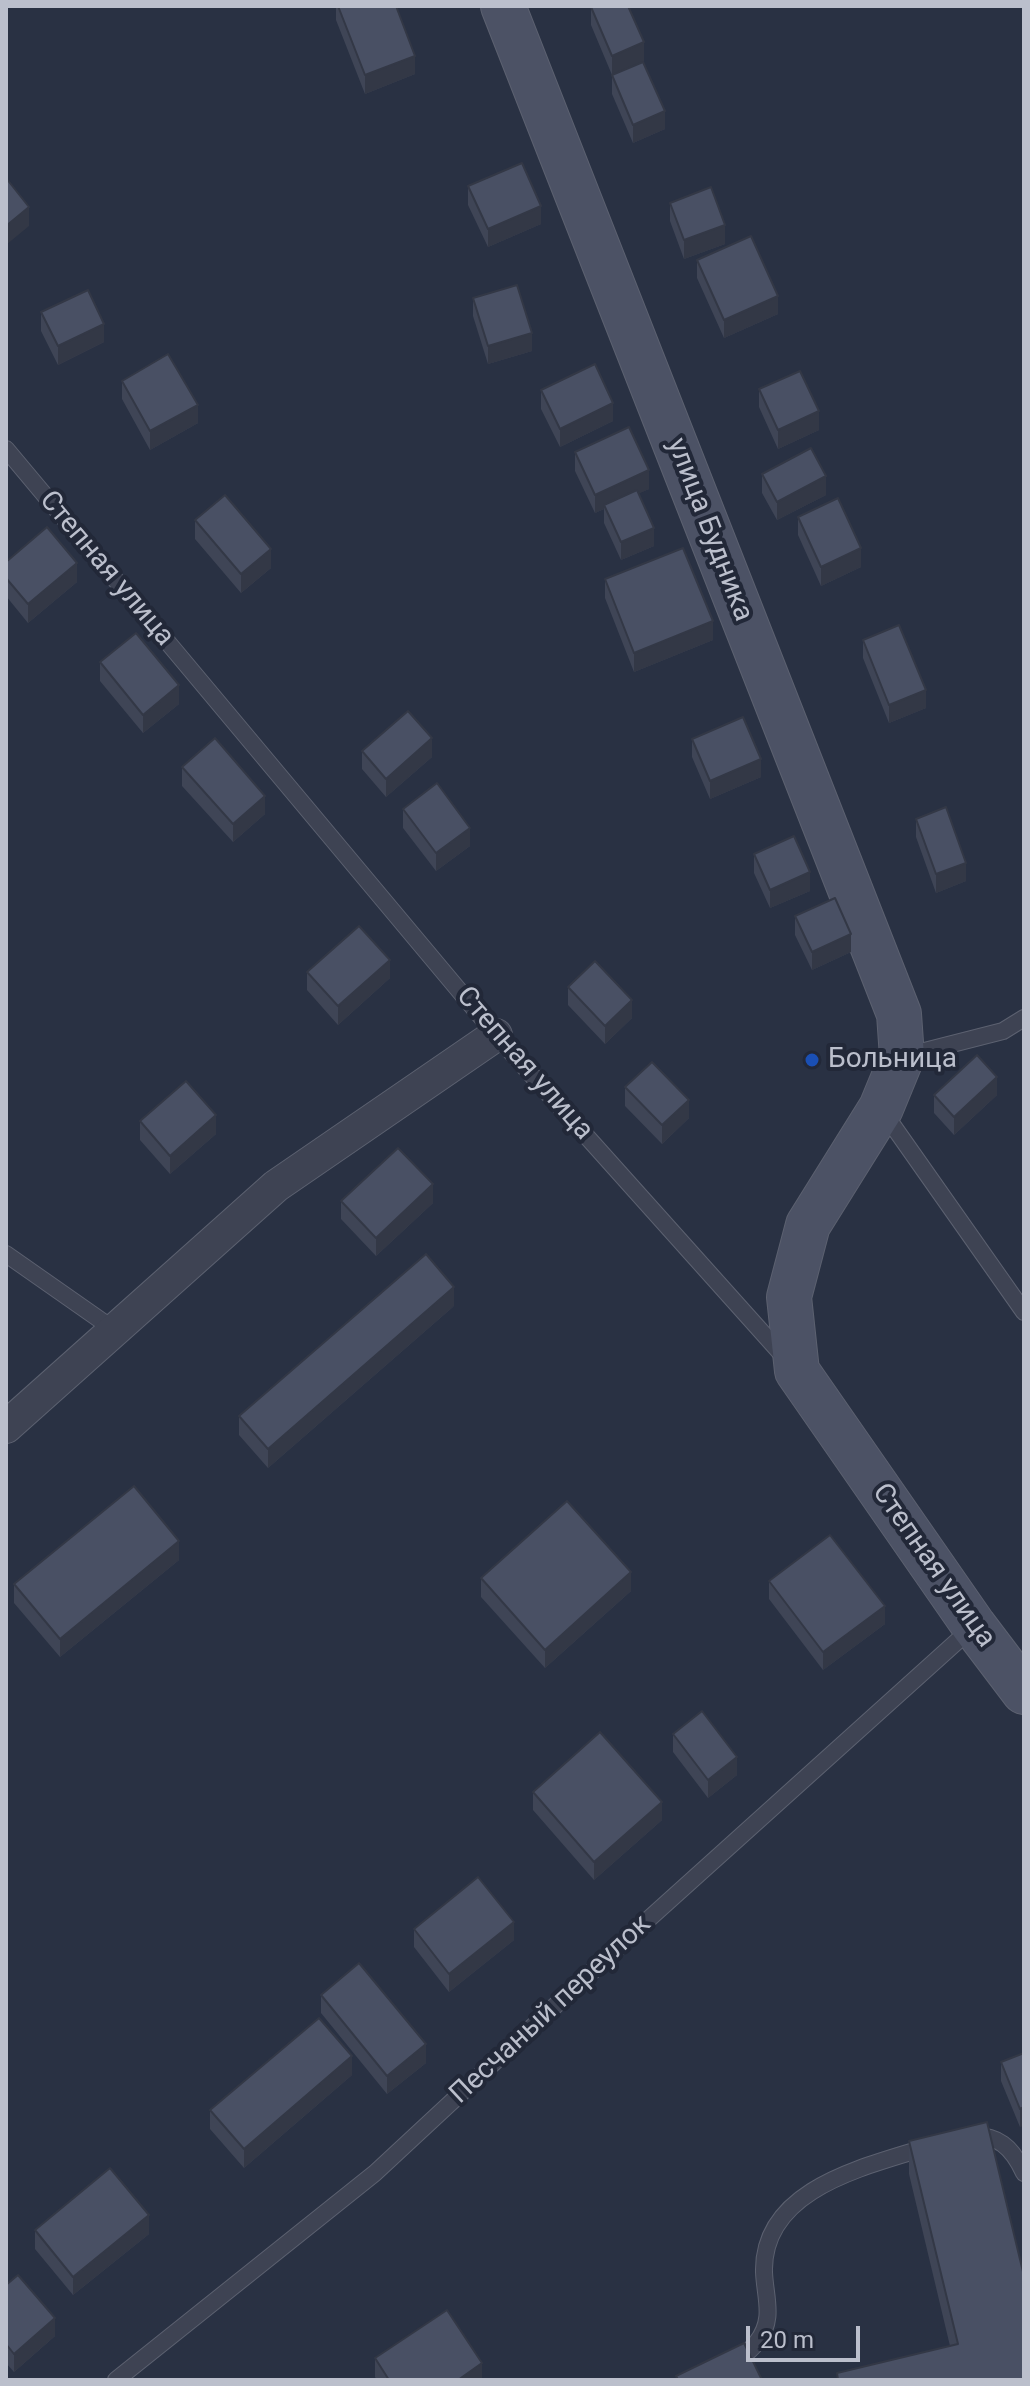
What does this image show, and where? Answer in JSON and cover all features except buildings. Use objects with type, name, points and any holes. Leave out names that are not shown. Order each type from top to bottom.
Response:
[{"type":"street","name":"улица Будника","points":[[503,6],[899,1014],[902,1057]]},
{"type":"street","points":[[6,1427],[276,1186],[496,1035]]},
{"type":"street","points":[[797,1371],[789,1297],[808,1225],[881,1108],[902,1057]]},
{"type":"street","name":"Степная улица","points":[[797,1371],[974,1626],[1024,1692]]},
{"type":"lane","name":"Степная улица","points":[[6,449],[496,1035],[797,1371]]},
{"type":"lane","points":[[902,1057],[1003,1031],[1024,1018]]},
{"type":"lane","points":[[881,1108],[1024,1312]]},
{"type":"lane","points":[[6,1254],[116,1331]]},
{"type":"lane","name":"Песчаный переулок","points":[[116,2380],[375,2173],[641,1926],[974,1626]]},
{"type":"lane","points":[[694,2380],[739,2358],[757,2343],[770,2314],[764,2270],[769,2232],[796,2202],[844,2173],[960,2137],[988,2135],[1013,2150],[1024,2173]]},
{"type":"place","name":"Больница","points":[[812,1060]]}]
